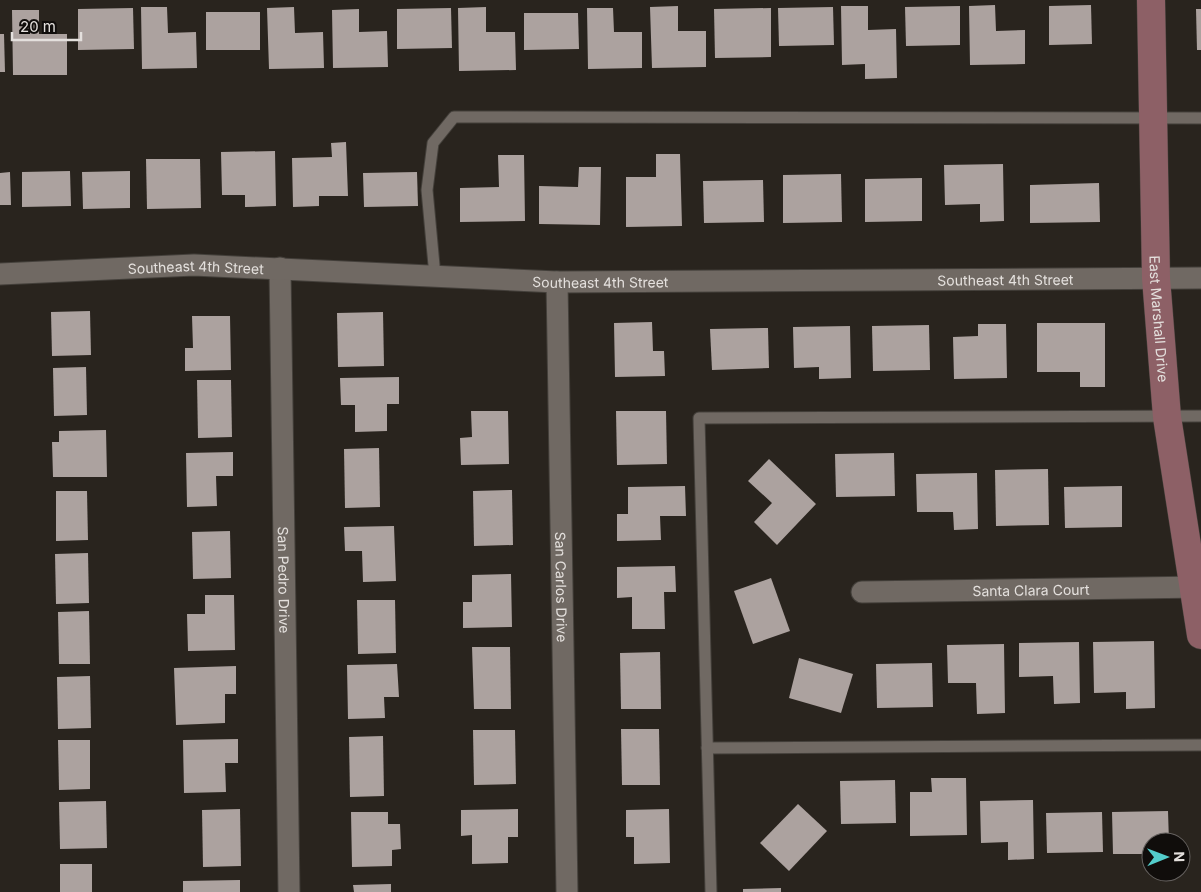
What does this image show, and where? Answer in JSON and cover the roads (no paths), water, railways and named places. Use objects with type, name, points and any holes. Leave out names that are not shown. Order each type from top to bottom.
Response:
[{"type":"main road","name":"East Marshall Drive","points":[[1151,0],[1156,278],[1167,417],[1197,587],[1201,635]]},
{"type":"street","name":"Southeast 4th Street","points":[[0,274],[194,265],[557,282],[1201,278]]},
{"type":"street","name":"San Pedro Drive","points":[[280,268],[289,892]]},
{"type":"street","name":"San Carlos Drive","points":[[557,282],[566,892]]},
{"type":"street","name":"Santa Clara Court","points":[[862,592],[1197,587]]},
{"type":"lane","points":[[435,276],[427,190],[433,143],[454,118],[1201,118]]},
{"type":"lane","points":[[711,892],[699,418],[1201,416]]},
{"type":"lane","points":[[708,748],[1201,745]]}]
